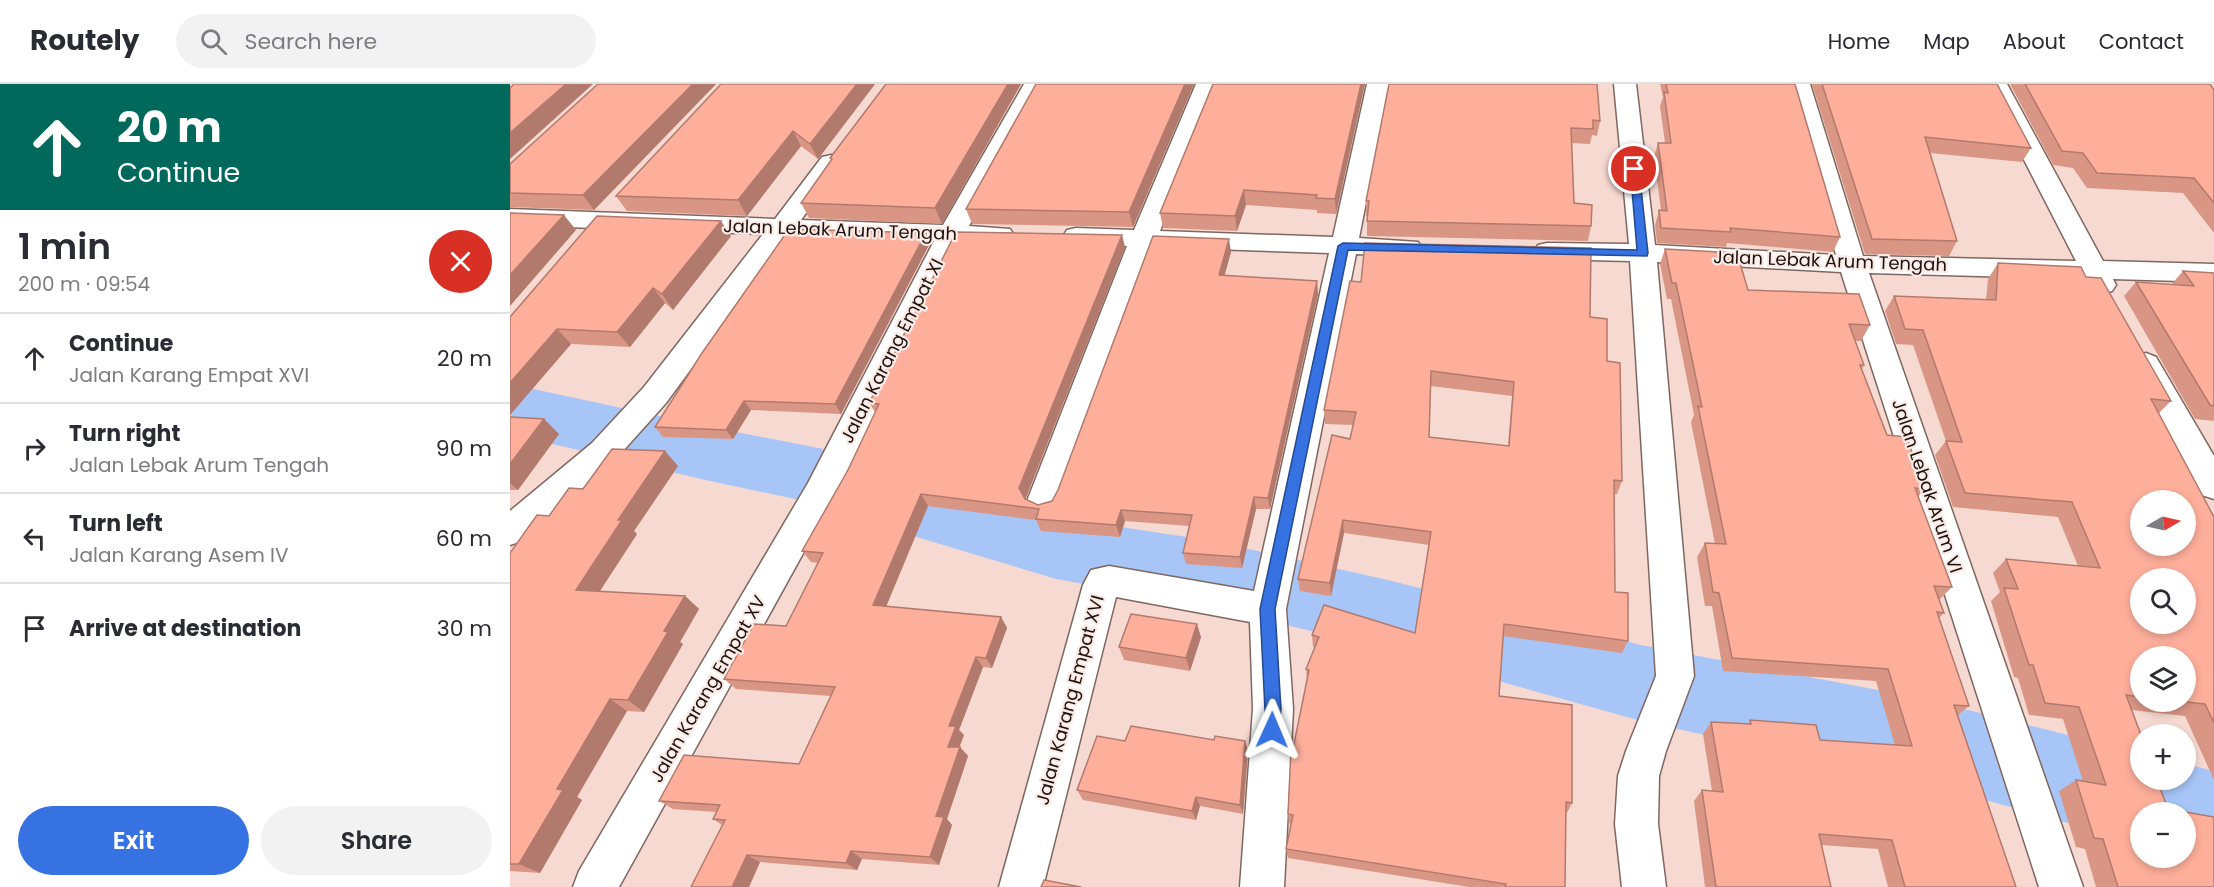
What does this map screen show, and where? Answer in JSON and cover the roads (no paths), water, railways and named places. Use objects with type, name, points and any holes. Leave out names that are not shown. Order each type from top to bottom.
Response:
[{"type":"street","name":"Jalan Karang Empat XI","points":[[827,478],[951,234],[1035,84]]},
{"type":"street","points":[[1044,501],[1144,237],[1207,84]]},
{"type":"street","points":[[1262,887],[1273,710],[1271,594],[1378,84]]},
{"type":"street","points":[[1625,84],[1643,253],[1672,688],[1654,727],[1641,765],[1636,810],[1644,887]]},
{"type":"street","name":"Jalan Lebak Arum VI","points":[[1799,84],[1852,264],[2061,887]]},
{"type":"street","points":[[1996,84],[2091,268],[2114,306]]},
{"type":"street","points":[[510,531],[603,452],[655,395],[846,142]]},
{"type":"street","name":"Jalan Lebak Arum Tengah","points":[[510,217],[610,211],[782,228],[1144,237],[1437,249]]},
{"type":"street","points":[[582,243],[610,211]]},
{"type":"street","name":"Jalan Lebak Arum Tengah","points":[[1519,250],[1643,253],[1852,264],[2091,268],[2214,273]]},
{"type":"street","points":[[2136,346],[2214,486]]},
{"type":"street","name":"Jalan Karang Empat XV","points":[[595,887],[827,478]]},
{"type":"street","name":"Jalan Karang Empat XVI","points":[[1021,887],[1101,585],[1104,581],[1271,594]]},
{"type":"waterway","points":[[510,409],[710,454],[917,496],[936,514],[1056,548],[1213,574],[1388,615],[1641,683],[1920,740],[2214,817]]}]
